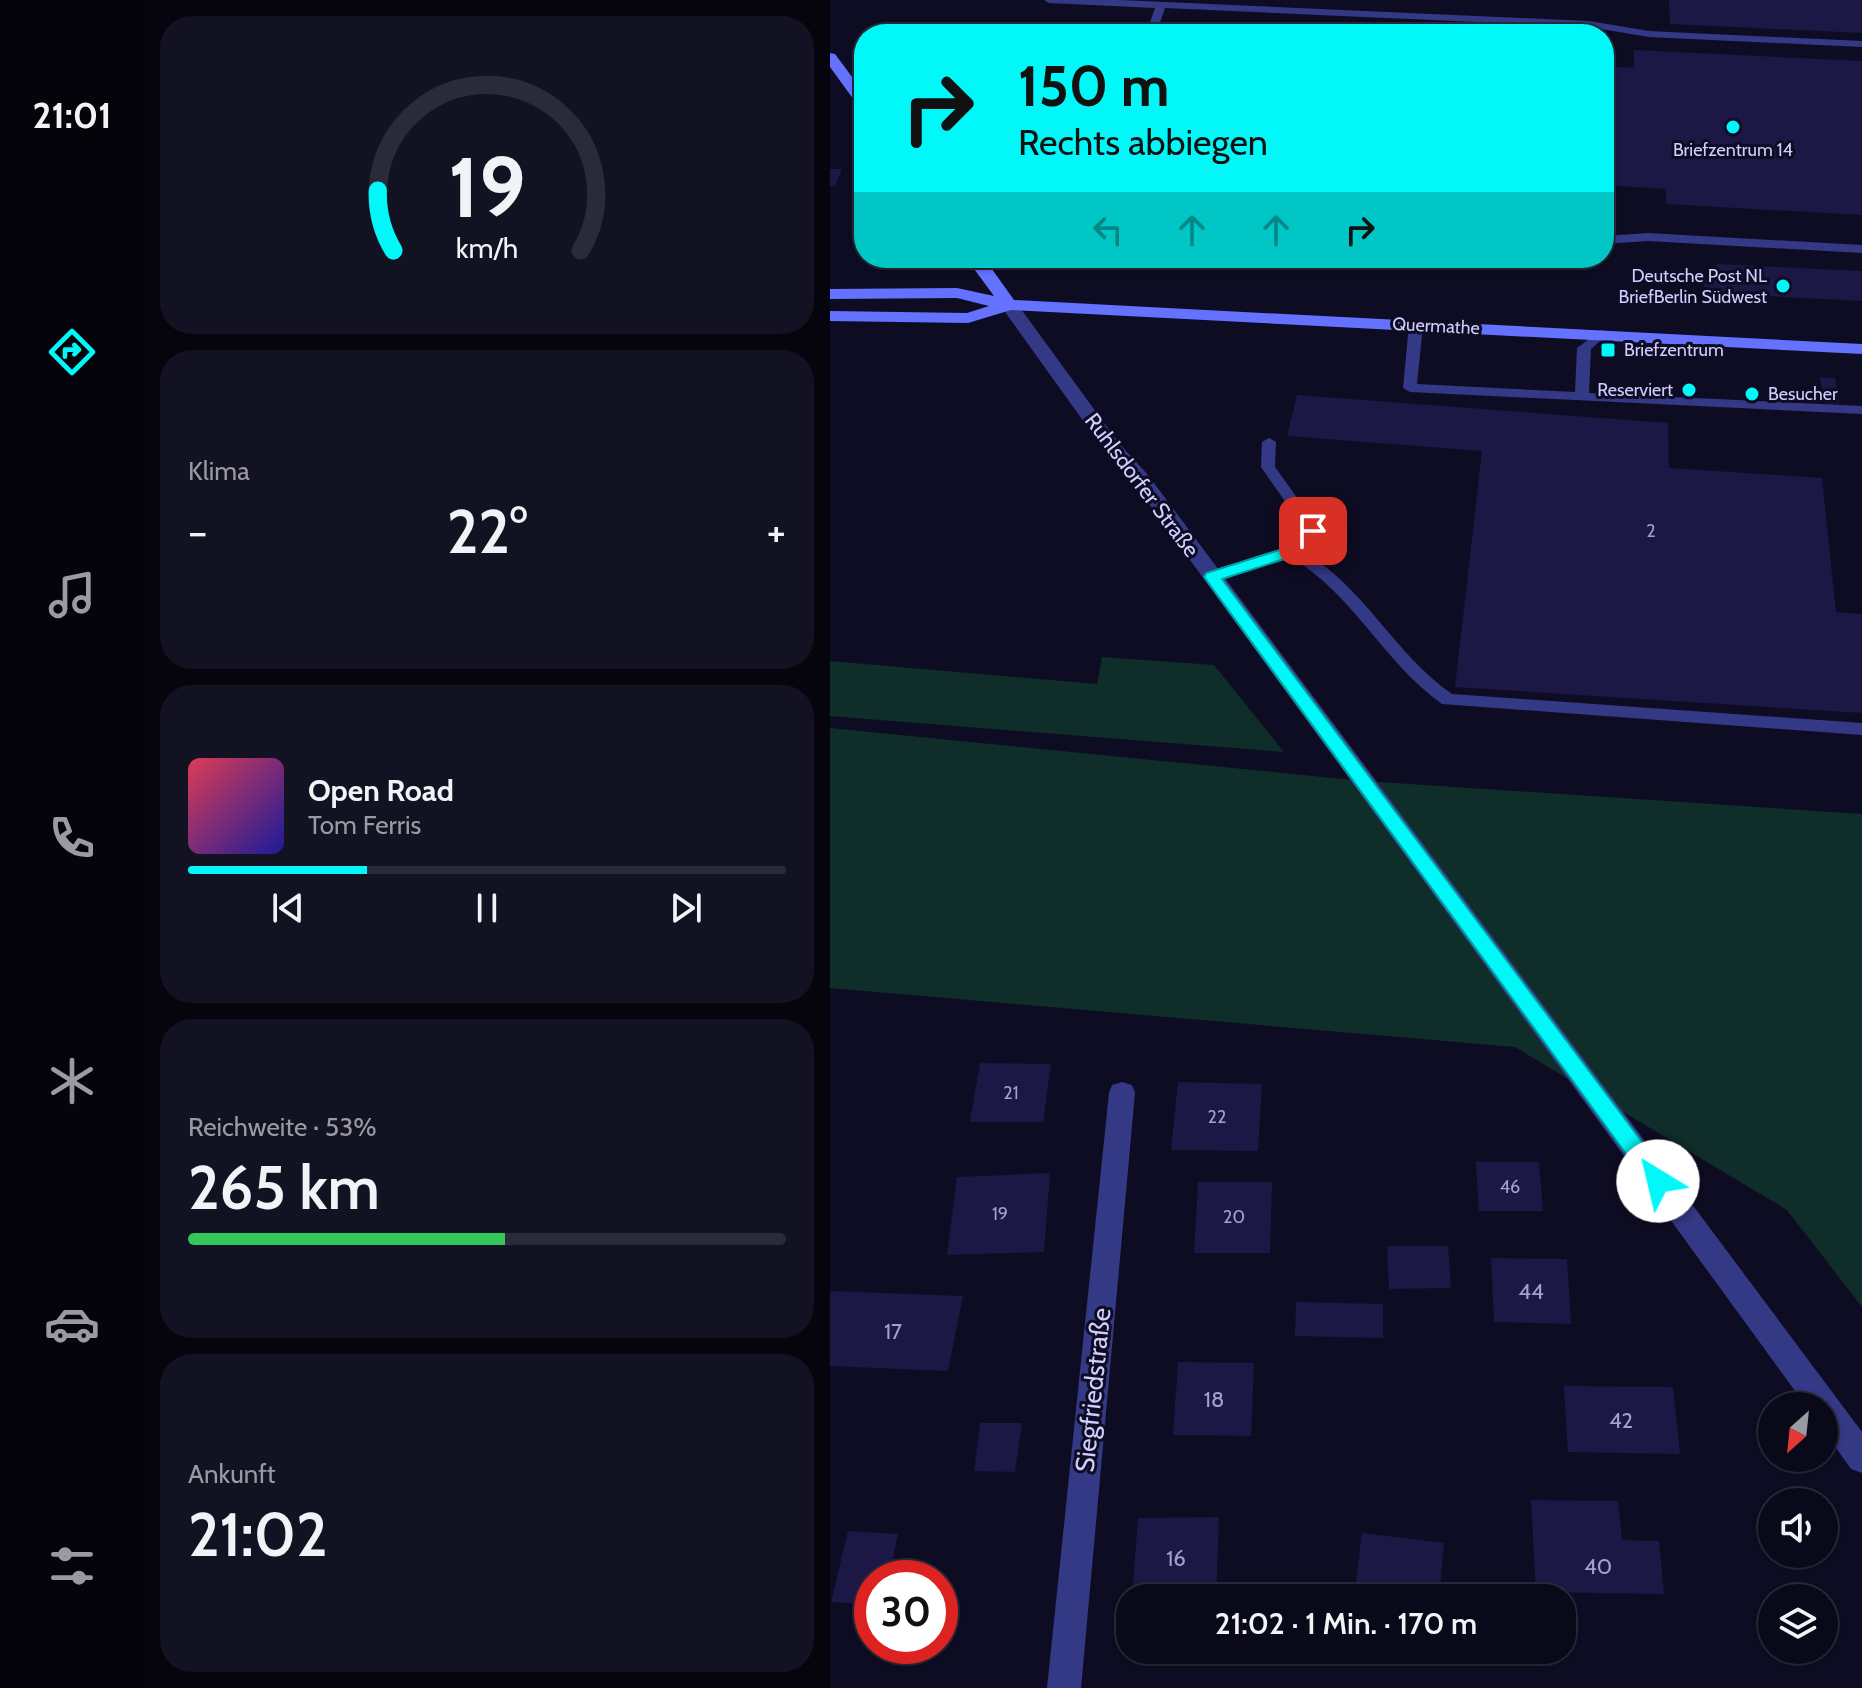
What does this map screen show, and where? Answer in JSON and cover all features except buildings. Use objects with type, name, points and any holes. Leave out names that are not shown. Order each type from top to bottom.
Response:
[{"type":"main road","points":[[830,57],[854,90]]},
{"type":"main road","name":"Ruhlsdorfer Straße","points":[[982,268],[1009,305]]},
{"type":"main road","name":"Quermathe","points":[[830,294],[957,293],[1009,305],[1862,349]]},
{"type":"main road","name":"Quermathe","points":[[830,316],[968,318],[1009,305]]},
{"type":"street","name":"Ruhlsdorfer Straße","points":[[1009,305],[1111,446],[1141,479],[1814,1392]]},
{"type":"street","name":"Siegfriedstraße","points":[[1064,1688],[1122,1093]]},
{"type":"street","name":"Ruhlsdorfer Straße","points":[[1838,1425],[1862,1458]]},
{"type":"lane","points":[[1049,0],[1589,24]]},
{"type":"lane","points":[[1154,24],[1161,5]]},
{"type":"lane","points":[[1614,28],[1649,34],[1862,44]]},
{"type":"lane","points":[[1614,239],[1648,237],[1862,249]]},
{"type":"lane","points":[[1416,325],[1410,388],[1862,410]]},
{"type":"lane","points":[[1582,397],[1584,348],[1601,334]]},
{"type":"lane","points":[[1212,577],[1291,551],[1313,531],[1268,467],[1269,442]]},
{"type":"lane","points":[[1291,551],[1314,562],[1355,599],[1426,687],[1448,700],[1862,729]]},
{"type":"green space","points":[[1102,657],[1214,665],[1284,752],[830,716],[830,661],[1097,684]]},
{"type":"green space","points":[[830,728],[1364,781],[1862,814],[1862,1307],[1787,1210],[1515,1047],[830,988]]},
{"type":"place","name":"Briefzentrum 14","points":[[1733,127]]},
{"type":"place","name":"Deutsche Post NL BriefBerlin Südwest","points":[[1783,286]]},
{"type":"place","name":"Briefzentrum","points":[[1608,350]]},
{"type":"place","name":"Reserviert","points":[[1689,390]]},
{"type":"place","name":"Besucher","points":[[1752,394]]},
{"type":"route","points":[[1313,531],[1291,551],[1212,577],[1658,1181]]}]
